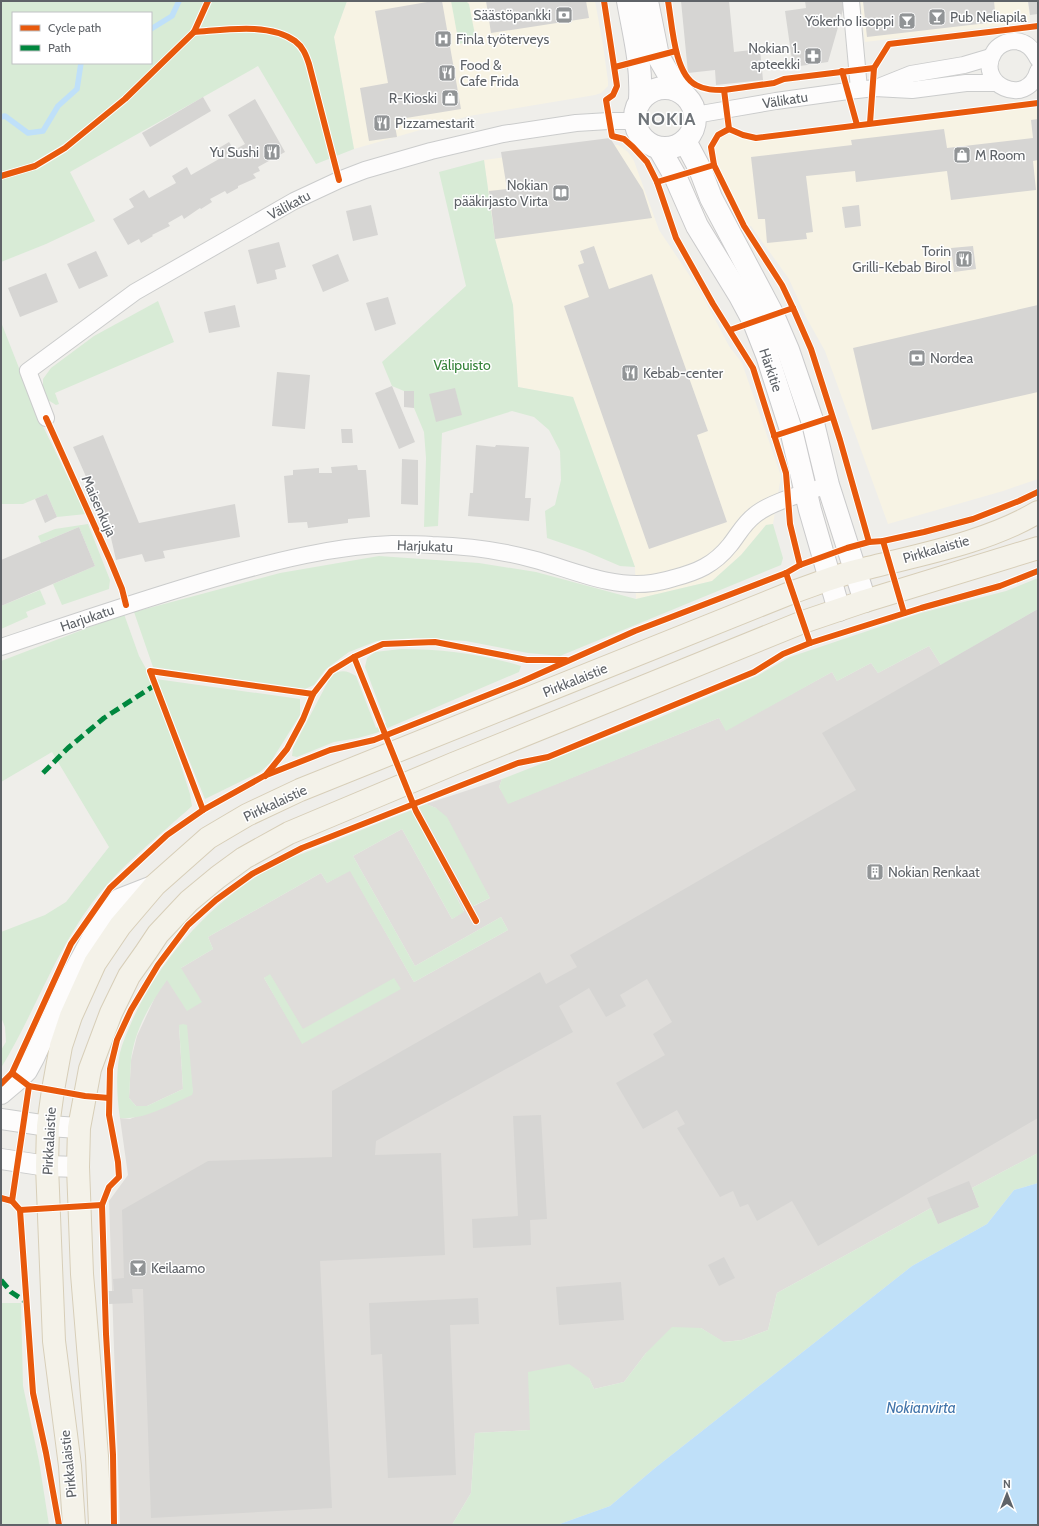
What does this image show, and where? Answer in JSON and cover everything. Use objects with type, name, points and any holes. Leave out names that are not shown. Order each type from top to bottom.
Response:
[{"type":"main road","points":[[628,1],[640,60],[640,100],[635,114],[635,121],[643,138],[650,144],[658,148],[668,148],[677,146],[685,141],[691,134],[695,125],[694,107],[669,75],[658,56],[647,1]]},
{"type":"main road","points":[[640,100],[647,93],[664,88],[674,89],[683,93]]},
{"type":"main road","name":"Härkitie","points":[[685,141],[700,169],[711,198],[773,315],[785,343],[813,423],[828,485],[865,601]]},
{"type":"main road","name":"Härkitie","points":[[658,148],[675,176],[697,226],[740,296],[754,322],[791,430],[810,510],[839,610]]},
{"type":"main road","name":"Pirkkalaistie","points":[[74,1525],[70,1466],[54,1341],[47,1166],[48,1126],[61,1046],[71,1016],[95,963],[120,926],[155,884],[208,838],[230,824],[272,802],[793,592],[855,571],[957,544],[998,531],[1038,512]]},
{"type":"main road","name":"Pirkkalaistie","points":[[100,1525],[96,1448],[82,1274],[78,1167],[80,1128],[90,1068],[111,1013],[129,976],[158,934],[189,901],[244,858],[289,833],[453,764],[803,622],[865,601],[1038,548]]},
{"type":"street","points":[[851,1],[859,90]]},
{"type":"street","points":[[1037,54],[1028,45],[1020,42],[1012,41],[1003,43],[996,49],[991,57],[989,66],[991,75],[996,82],[1004,88],[1013,91],[1022,90],[1030,85],[1037,75]]},
{"type":"street","name":"Välikatu","points":[[875,88],[911,74],[964,65],[991,57]]},
{"type":"street","name":"Välikatu","points":[[695,115],[776,101],[875,88],[912,90],[966,82],[996,82]]},
{"type":"street","name":"Välikatu","points":[[46,418],[28,371],[134,292],[294,202],[339,180],[365,170],[503,134],[576,123],[635,121]]},
{"type":"street","name":"Harjukatu","points":[[1,647],[126,605],[257,566],[315,553],[357,547],[392,544],[487,549],[533,559],[585,575],[616,582],[653,583],[698,571],[714,561],[728,547],[743,526],[755,514],[768,507],[828,485]]},
{"type":"street","points":[[1,1094],[27,1071],[72,975],[99,925],[119,899],[155,884]]},
{"type":"street","points":[[1,1119],[48,1126],[80,1128]]},
{"type":"street","points":[[1,1159],[47,1166],[78,1167]]},
{"type":"shaded area","points":[[347,1],[595,1],[603,45],[608,86],[601,93],[595,95],[469,116],[354,149],[334,37]]},
{"type":"shaded area","points":[[860,1],[1028,1],[1030,22],[865,42]]},
{"type":"shaded area","points":[[1038,107],[1038,479],[1003,491],[888,524],[825,351],[806,317],[789,279],[751,226],[744,226],[714,165],[711,147],[718,135],[729,129],[756,138],[756,140]]},
{"type":"shaded area","points":[[597,145],[618,145],[628,152],[634,161],[659,230],[700,291],[729,346],[742,363],[781,476],[773,524],[766,525],[741,555],[712,581],[636,599],[635,567],[573,397],[518,387],[513,305],[495,239],[484,160]]},
{"type":"shaded area","points":[[1038,609],[1038,1153],[972,1188],[979,1207],[938,1224],[931,1208],[777,1293],[768,1330],[742,1340],[723,1342],[701,1328],[646,1353],[624,1382],[594,1389],[589,1378],[530,1430],[475,1433],[471,1493],[452,1525],[120,1525],[109,1201],[128,1175],[120,1118],[130,1119],[193,1092],[179,1026],[183,1089],[147,1106],[136,1106],[129,1098],[131,1060],[137,1036],[156,995],[167,979],[181,968],[213,949],[208,937],[321,873],[327,883],[350,870],[414,982],[508,930],[501,917],[415,966],[353,856],[402,829],[452,919],[464,911],[412,810],[419,807],[474,906],[490,898],[436,808],[426,804],[502,779],[499,787],[509,803],[719,718],[726,730],[832,672],[837,681],[871,663],[878,673],[929,646],[941,665]],"holes":[[[270,975],[302,1029],[303,1044],[264,978]]]},
{"type":"green space","points":[[1,1],[347,1],[334,37],[354,149],[316,164],[258,66],[70,172],[95,221],[46,244],[1,262]]},
{"type":"green space","points":[[451,1],[466,1],[469,4],[476,40],[459,44]]},
{"type":"green space","name":"Välipuisto","points":[[484,160],[495,239],[513,305],[518,387],[573,397],[635,567],[620,566],[585,551],[547,538],[545,511],[555,505],[561,480],[560,451],[549,430],[534,417],[512,411],[442,433],[438,526],[424,527],[426,458],[424,432],[414,408],[414,391],[404,391],[392,386],[382,362],[466,286],[439,172]]},
{"type":"green space","points":[[158,301],[174,342],[55,393],[59,404],[56,405],[48,400],[43,389],[43,379],[51,368],[94,336]]},
{"type":"green space","points":[[1,322],[37,414],[86,514],[57,517],[47,494],[23,504],[1,504]]},
{"type":"green space","points":[[88,524],[110,580],[109,589],[62,605],[53,584],[95,566],[79,527],[41,543],[38,536],[55,529]]},
{"type":"green space","points":[[773,524],[783,558],[781,565],[560,656],[528,653],[466,641],[416,638],[377,641],[349,652],[326,669],[314,685],[305,689],[153,667],[134,612],[280,573],[379,556],[479,563],[536,572],[636,599],[712,581],[741,555],[766,525]]},
{"type":"green space","points":[[1038,578],[1038,609],[941,665],[929,646],[878,673],[871,663],[837,681],[832,672],[726,731],[719,718],[508,804],[499,787],[502,779],[656,719],[757,676],[790,657],[921,613],[1006,591]]},
{"type":"green space","points":[[40,590],[46,604],[26,612],[28,617],[1,629],[1,606]]},
{"type":"green space","points":[[124,614],[139,656],[155,685],[190,794],[192,806],[126,865],[102,890],[92,903],[66,943],[24,1027],[1,1068],[1,1050],[6,1042],[5,1027],[1,1017],[1,932],[45,915],[66,902],[109,847],[52,752],[1,782],[1,661]]},
{"type":"green space","points":[[401,649],[461,653],[491,658],[521,666],[519,672],[376,733],[334,742],[297,757],[292,756],[293,748],[332,674],[342,671],[356,676],[376,728],[386,723],[365,667],[367,658],[375,652]]},
{"type":"green space","points":[[156,679],[300,699],[300,715],[270,763],[260,772],[205,799]]},
{"type":"green space","points":[[426,804],[436,808],[447,817],[490,898],[473,906],[419,807]]},
{"type":"green space","points":[[412,810],[464,912],[452,919],[402,829],[353,856],[415,966],[501,917],[508,930],[414,982],[350,871],[327,883],[321,873],[208,937],[213,949],[181,968],[202,1002],[187,1011],[167,980],[149,1008],[139,1029],[131,1061],[129,1098],[136,1106],[147,1106],[183,1089],[179,1025],[183,1024],[187,1025],[193,1092],[192,1095],[139,1117],[120,1118],[117,1073],[124,1039],[144,997],[158,974],[193,930],[234,892],[280,863]]},
{"type":"green space","points":[[270,974],[303,1029],[394,978],[401,989],[302,1044],[264,978]]},
{"type":"green space","points":[[1038,1153],[1038,1183],[1014,1190],[987,1224],[912,1266],[655,1468],[610,1506],[557,1525],[452,1525],[471,1493],[475,1433],[530,1430],[528,1372],[569,1364],[589,1378],[594,1389],[624,1382],[646,1353],[672,1327],[701,1328],[724,1342],[742,1340],[768,1330],[777,1293],[931,1208],[938,1224],[979,1207],[972,1188]]},
{"type":"green space","points":[[1,1303],[21,1303],[23,1386],[39,1461],[49,1525],[1,1525]]},
{"type":"water","name":"Nokianvirta","points":[[1038,1183],[1038,1525],[557,1525],[610,1506],[655,1468],[912,1266],[987,1224],[1014,1190]]},
{"type":"building","points":[[433,1],[442,1],[461,109],[394,120],[397,137],[369,141],[360,88],[388,83],[375,11]]},
{"type":"building","points":[[486,1],[586,1],[589,18],[491,33]]},
{"type":"building","points":[[681,1],[729,1],[734,52],[760,49],[763,80],[716,85],[715,70],[688,73]]},
{"type":"building","points":[[805,1],[844,1],[845,3],[828,62],[793,67],[785,11],[806,8]]},
{"type":"building","points":[[863,1],[994,1],[996,22],[867,37]]},
{"type":"building","points":[[1028,1],[1038,1],[1038,14],[1030,15]]},
{"type":"building","points":[[203,97],[211,111],[150,147],[142,133]]},
{"type":"building","points":[[255,99],[285,152],[258,167],[260,171],[253,174],[256,178],[238,186],[238,188],[227,194],[225,191],[210,199],[212,202],[184,219],[182,215],[168,223],[170,226],[152,235],[153,236],[141,243],[139,239],[128,245],[113,219],[134,207],[129,199],[144,190],[149,198],[176,183],[172,176],[187,167],[191,175],[219,159],[214,151],[229,142],[234,150],[245,144],[228,115]]},
{"type":"building","points":[[1038,119],[1038,160],[1033,161],[1036,190],[951,200],[947,171],[856,182],[855,171],[806,176],[813,232],[806,233],[807,239],[767,243],[765,219],[758,219],[751,157],[852,145],[851,140],[944,129],[947,148],[1033,138],[1031,120]]},
{"type":"building","points":[[610,138],[643,190],[652,218],[495,239],[489,191],[507,189],[501,152]]},
{"type":"building","points":[[371,205],[378,235],[353,241],[346,211]]},
{"type":"building","points":[[859,205],[861,226],[845,228],[842,207]]},
{"type":"building","points":[[279,242],[286,267],[275,270],[277,279],[257,284],[248,250]]},
{"type":"building","points":[[594,246],[609,289],[652,274],[708,431],[697,435],[727,522],[649,549],[564,306],[589,297],[578,265],[584,263],[580,251]]},
{"type":"building","points":[[973,246],[976,269],[954,272],[951,248]]},
{"type":"building","points":[[96,251],[108,276],[79,289],[67,264]]},
{"type":"building","points":[[338,254],[349,281],[323,292],[312,265]]},
{"type":"building","points":[[46,273],[58,302],[20,317],[8,288]]},
{"type":"building","points":[[388,297],[396,324],[375,331],[366,303]]},
{"type":"building","points":[[235,305],[240,327],[209,333],[204,312]]},
{"type":"building","points":[[1038,305],[1038,392],[872,430],[853,348]]},
{"type":"building","points":[[277,372],[310,375],[305,429],[272,426]]},
{"type":"building","points":[[392,386],[415,442],[399,449],[375,393]]},
{"type":"building","points":[[455,388],[462,415],[436,422],[429,394]]},
{"type":"building","points":[[404,391],[414,391],[414,408],[404,407]]},
{"type":"building","points":[[341,429],[352,429],[353,443],[342,443]]},
{"type":"building","points":[[103,435],[139,523],[235,504],[240,537],[163,551],[165,558],[145,562],[142,554],[116,560],[109,529],[73,447]]},
{"type":"building","points":[[476,445],[495,447],[496,445],[529,447],[525,498],[531,498],[529,521],[468,516],[470,493],[473,493]]},
{"type":"building","points":[[402,459],[418,460],[418,505],[401,504]]},
{"type":"building","points":[[357,465],[358,470],[366,470],[370,517],[348,519],[348,523],[308,528],[307,522],[288,523],[284,476],[293,475],[293,470],[319,468],[319,473],[332,473],[331,467]]},
{"type":"building","points":[[47,494],[57,517],[45,523],[35,499]]},
{"type":"building","points":[[79,527],[95,566],[1,606],[1,560]]},
{"type":"building","name":"Nokian Renkaat","points":[[1038,609],[1038,1118],[818,1246],[792,1201],[757,1221],[748,1204],[740,1207],[733,1191],[720,1197],[677,1128],[685,1124],[677,1110],[643,1129],[616,1083],[665,1055],[653,1034],[672,1022],[647,979],[620,995],[626,1006],[606,1017],[589,988],[559,1006],[573,1032],[376,1141],[375,1155],[441,1153],[445,1255],[320,1261],[332,1508],[151,1518],[143,1289],[132,1289],[133,1303],[109,1304],[108,1291],[114,1291],[113,1279],[124,1278],[122,1210],[208,1161],[332,1157],[332,1091],[540,972],[546,984],[577,967],[570,955],[856,790],[822,733]]},
{"type":"building","points":[[541,1115],[547,1219],[530,1220],[531,1245],[473,1248],[472,1219],[518,1216],[513,1116]]},
{"type":"building","points":[[969,1181],[979,1207],[938,1224],[927,1198]]},
{"type":"building","points":[[724,1257],[735,1278],[719,1286],[708,1265]]},
{"type":"building","points":[[621,1282],[624,1320],[559,1325],[556,1287]]},
{"type":"building","points":[[478,1298],[479,1324],[450,1325],[456,1475],[388,1478],[382,1354],[371,1355],[369,1303]]},
{"type":"waterway","points":[[152,28],[172,16],[179,1]]},
{"type":"waterway","points":[[1,117],[5,116],[28,133],[43,131],[58,106],[77,89],[81,64]]},
{"type":"marked path","points":[[43,773],[68,748],[104,718],[155,685]]},
{"type":"marked path","points":[[1,1280],[11,1292],[26,1302]]},
{"type":"cycle path","points":[[1,176],[35,166],[65,148],[125,99],[194,32],[208,1]]},
{"type":"cycle path","points":[[604,1],[617,86],[613,95],[606,100],[612,136],[624,139],[647,162],[657,182],[676,238],[713,304],[753,368],[786,473],[790,524],[800,565]]},
{"type":"cycle path","points":[[668,1],[675,47],[683,70],[689,79],[699,87],[724,90],[729,129],[718,135],[711,147],[714,165],[744,226],[782,285],[811,349],[840,440],[869,542]]},
{"type":"cycle path","points":[[724,90],[774,83],[784,79],[874,68],[889,44],[1038,26]]},
{"type":"cycle path","points":[[194,32],[232,29],[260,29],[284,35],[298,43],[307,57],[339,180]]},
{"type":"cycle path","points":[[615,67],[676,51]]},
{"type":"cycle path","points":[[870,123],[874,68]]},
{"type":"cycle path","points":[[842,71],[857,125]]},
{"type":"cycle path","points":[[729,129],[743,135],[756,138],[1038,103]]},
{"type":"cycle path","points":[[657,182],[714,165]]},
{"type":"cycle path","points":[[730,330],[793,308]]},
{"type":"cycle path","points":[[774,436],[832,417]]},
{"type":"cycle path","name":"Maisenkuja","points":[[46,418],[110,560],[122,589],[126,605]]},
{"type":"cycle path","points":[[1,1084],[12,1073],[71,944],[110,888],[167,835],[203,810],[264,776],[330,750],[374,740],[523,681],[635,631],[786,573],[800,565],[847,548],[869,542],[883,541],[924,532],[973,519],[1038,492]]},
{"type":"cycle path","points":[[883,541],[904,613]]},
{"type":"cycle path","points":[[114,1525],[113,1455],[106,1334],[102,1205],[109,1187],[119,1177],[118,1162],[109,1115],[110,1069],[117,1040],[131,1010],[158,965],[188,925],[216,900],[252,874],[302,848],[518,763],[548,757],[754,672],[783,654],[810,643],[921,608],[1000,586],[1038,571]]},
{"type":"cycle path","points":[[786,573],[810,643]]},
{"type":"cycle path","points":[[265,776],[287,749],[303,719],[313,694],[331,671],[354,657],[383,644],[435,642],[527,660],[566,660]]},
{"type":"cycle path","points":[[354,657],[416,811],[476,921]]},
{"type":"cycle path","points":[[203,810],[150,671],[313,694]]},
{"type":"cycle path","points":[[12,1073],[29,1086],[12,1201]]},
{"type":"cycle path","points":[[29,1086],[85,1096],[109,1098]]},
{"type":"cycle path","points":[[1,1198],[12,1201],[20,1210],[33,1393],[59,1525]]},
{"type":"cycle path","points":[[20,1210],[102,1205]]},
{"type":"place","name":"Säästöpankki","points":[[564,15]]},
{"type":"place","name":"Pub Neliapila","points":[[937,17]]},
{"type":"place","name":"Yökerho Iisoppi","points":[[907,21]]},
{"type":"place","name":"Finla työterveys","points":[[443,39]]},
{"type":"place","name":"Nokian 1. apteekki","points":[[813,56]]},
{"type":"place","name":"Food & Cafe Frida","points":[[447,73]]},
{"type":"place","name":"R-Kioski","points":[[450,98]]},
{"type":"place","name":"Pizzamestarit","points":[[382,123]]},
{"type":"place","name":"Yu Sushi","points":[[272,152]]},
{"type":"place","name":"M Room","points":[[962,155]]},
{"type":"place","name":"Nokian pääkirjasto Virta","points":[[561,193]]},
{"type":"place","name":"Torin Grilli-Kebab Birol","points":[[964,259]]},
{"type":"place","name":"Nordea","points":[[917,358]]},
{"type":"place","name":"Kebab-center","points":[[630,373]]},
{"type":"place","name":"Nokian Renkaat","points":[[875,872]]},
{"type":"place","name":"Keilaamo","points":[[138,1268]]},
{"type":"district","name":"NOKIA","points":[[667,119]]}]
